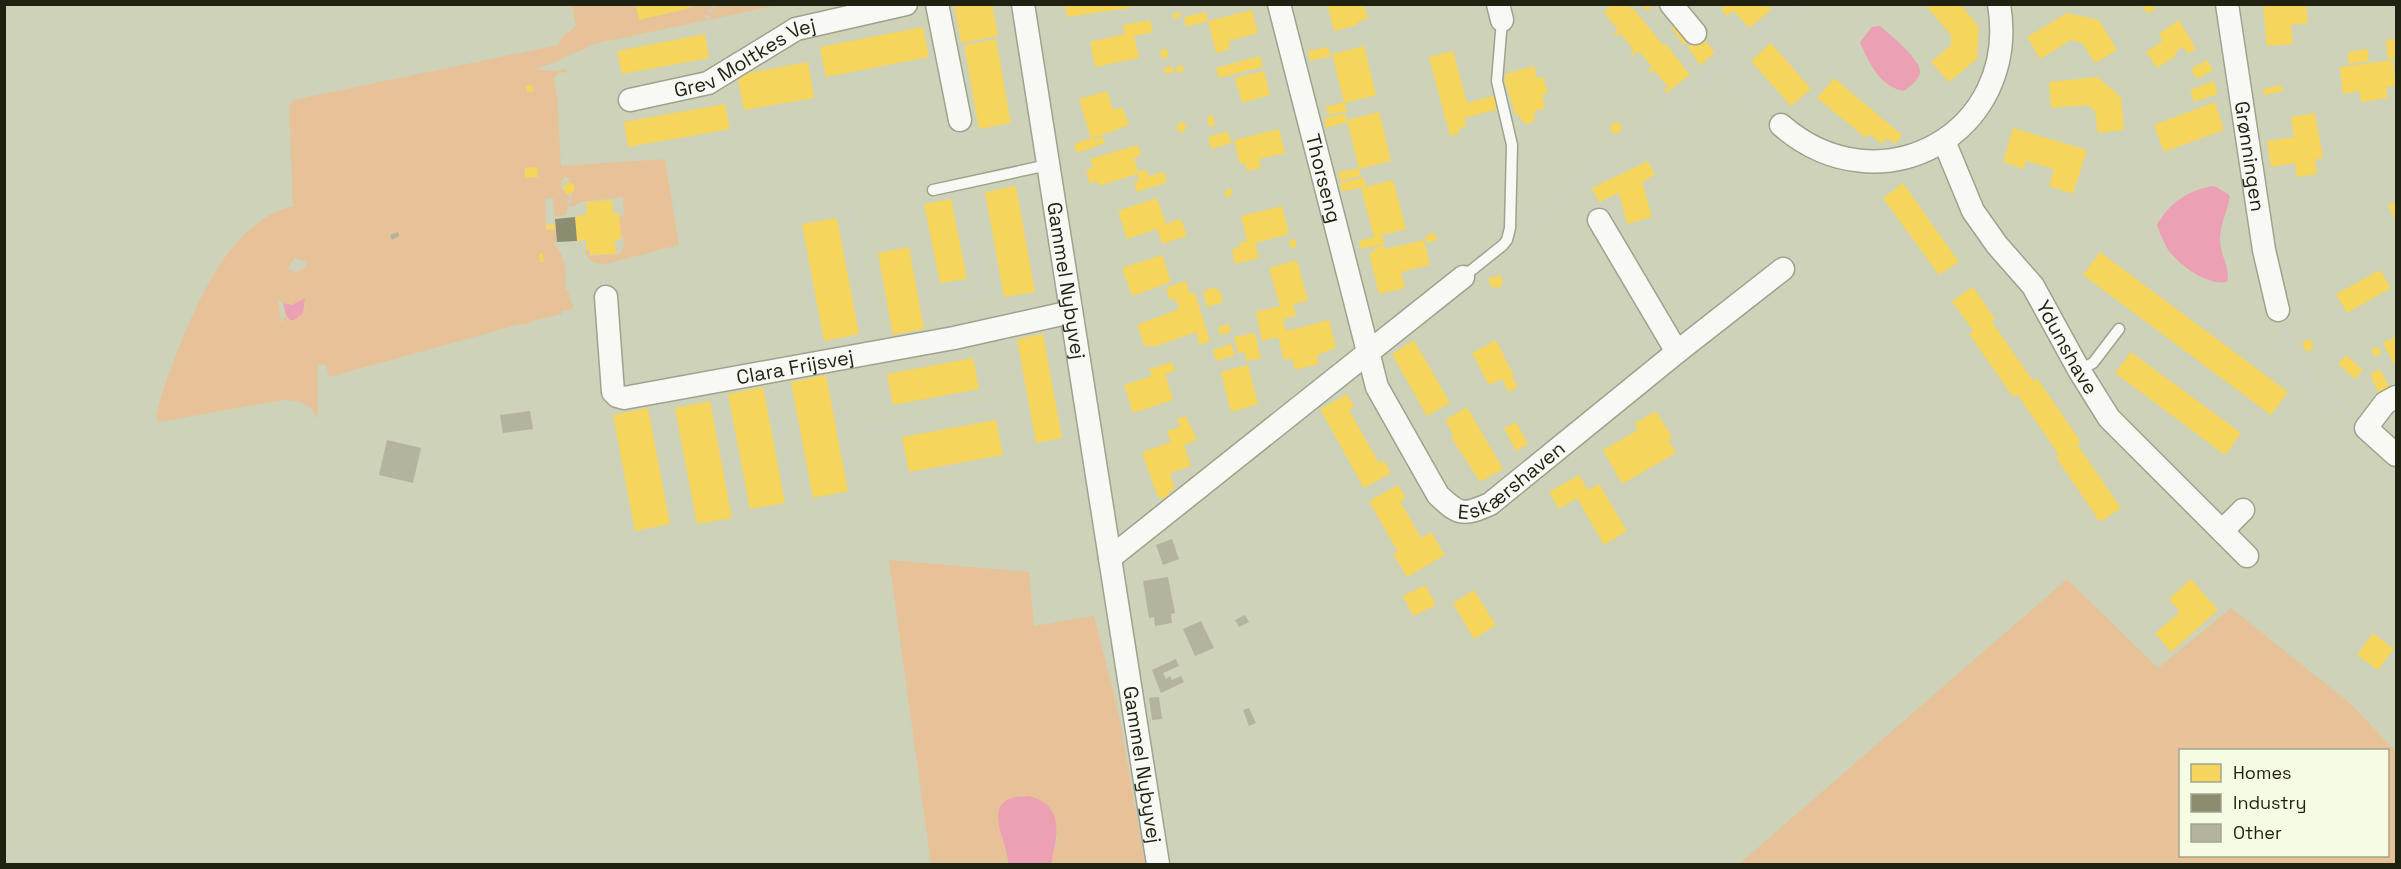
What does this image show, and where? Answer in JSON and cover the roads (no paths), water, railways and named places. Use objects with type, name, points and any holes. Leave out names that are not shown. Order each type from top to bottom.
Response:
[{"type":"street","points":[[937,4],[960,120]]},
{"type":"street","name":"Gammel Nybyvej","points":[[1023,4],[1158,864]]},
{"type":"street","name":"Thorseng","points":[[1279,4],[1370,353]]},
{"type":"street","points":[[1671,4],[1702,36]]},
{"type":"street","points":[[1781,125],[1815,149],[1836,157],[1858,161],[1880,162],[1903,159],[1924,152],[1944,141],[1977,109],[1989,90],[2002,45],[1999,4]]},
{"type":"street","name":"Grønningen","points":[[2227,4],[2264,250],[2278,310]]},
{"type":"street","name":"Grev Moltkes Vej","points":[[630,100],[708,82],[796,29],[899,5]]},
{"type":"street","name":"Ydunshave","points":[[1944,141],[1973,211],[1997,245],[2033,286],[2079,370],[2109,418],[2247,556]]},
{"type":"street","points":[[1599,220],[1677,352]]},
{"type":"street","name":"Eskærshaven","points":[[1370,353],[1377,387],[1438,495],[1452,509],[1470,513],[1490,504],[1783,269]]},
{"type":"street","points":[[1110,558],[1463,277]]},
{"type":"street","name":"Clara Frijsvej","points":[[606,297],[613,392],[624,398],[954,338],[1071,312]]},
{"type":"street","points":[[2397,397],[2385,403],[2366,428],[2397,455]]},
{"type":"street","points":[[2222,531],[2243,510]]},
{"type":"lane","points":[[1463,277],[1503,245],[1509,236],[1513,184],[1512,145],[1497,81],[1500,12]]},
{"type":"lane","points":[[933,190],[1048,165]]},
{"type":"lane","points":[[2079,370],[2093,363],[2119,329]]}]
